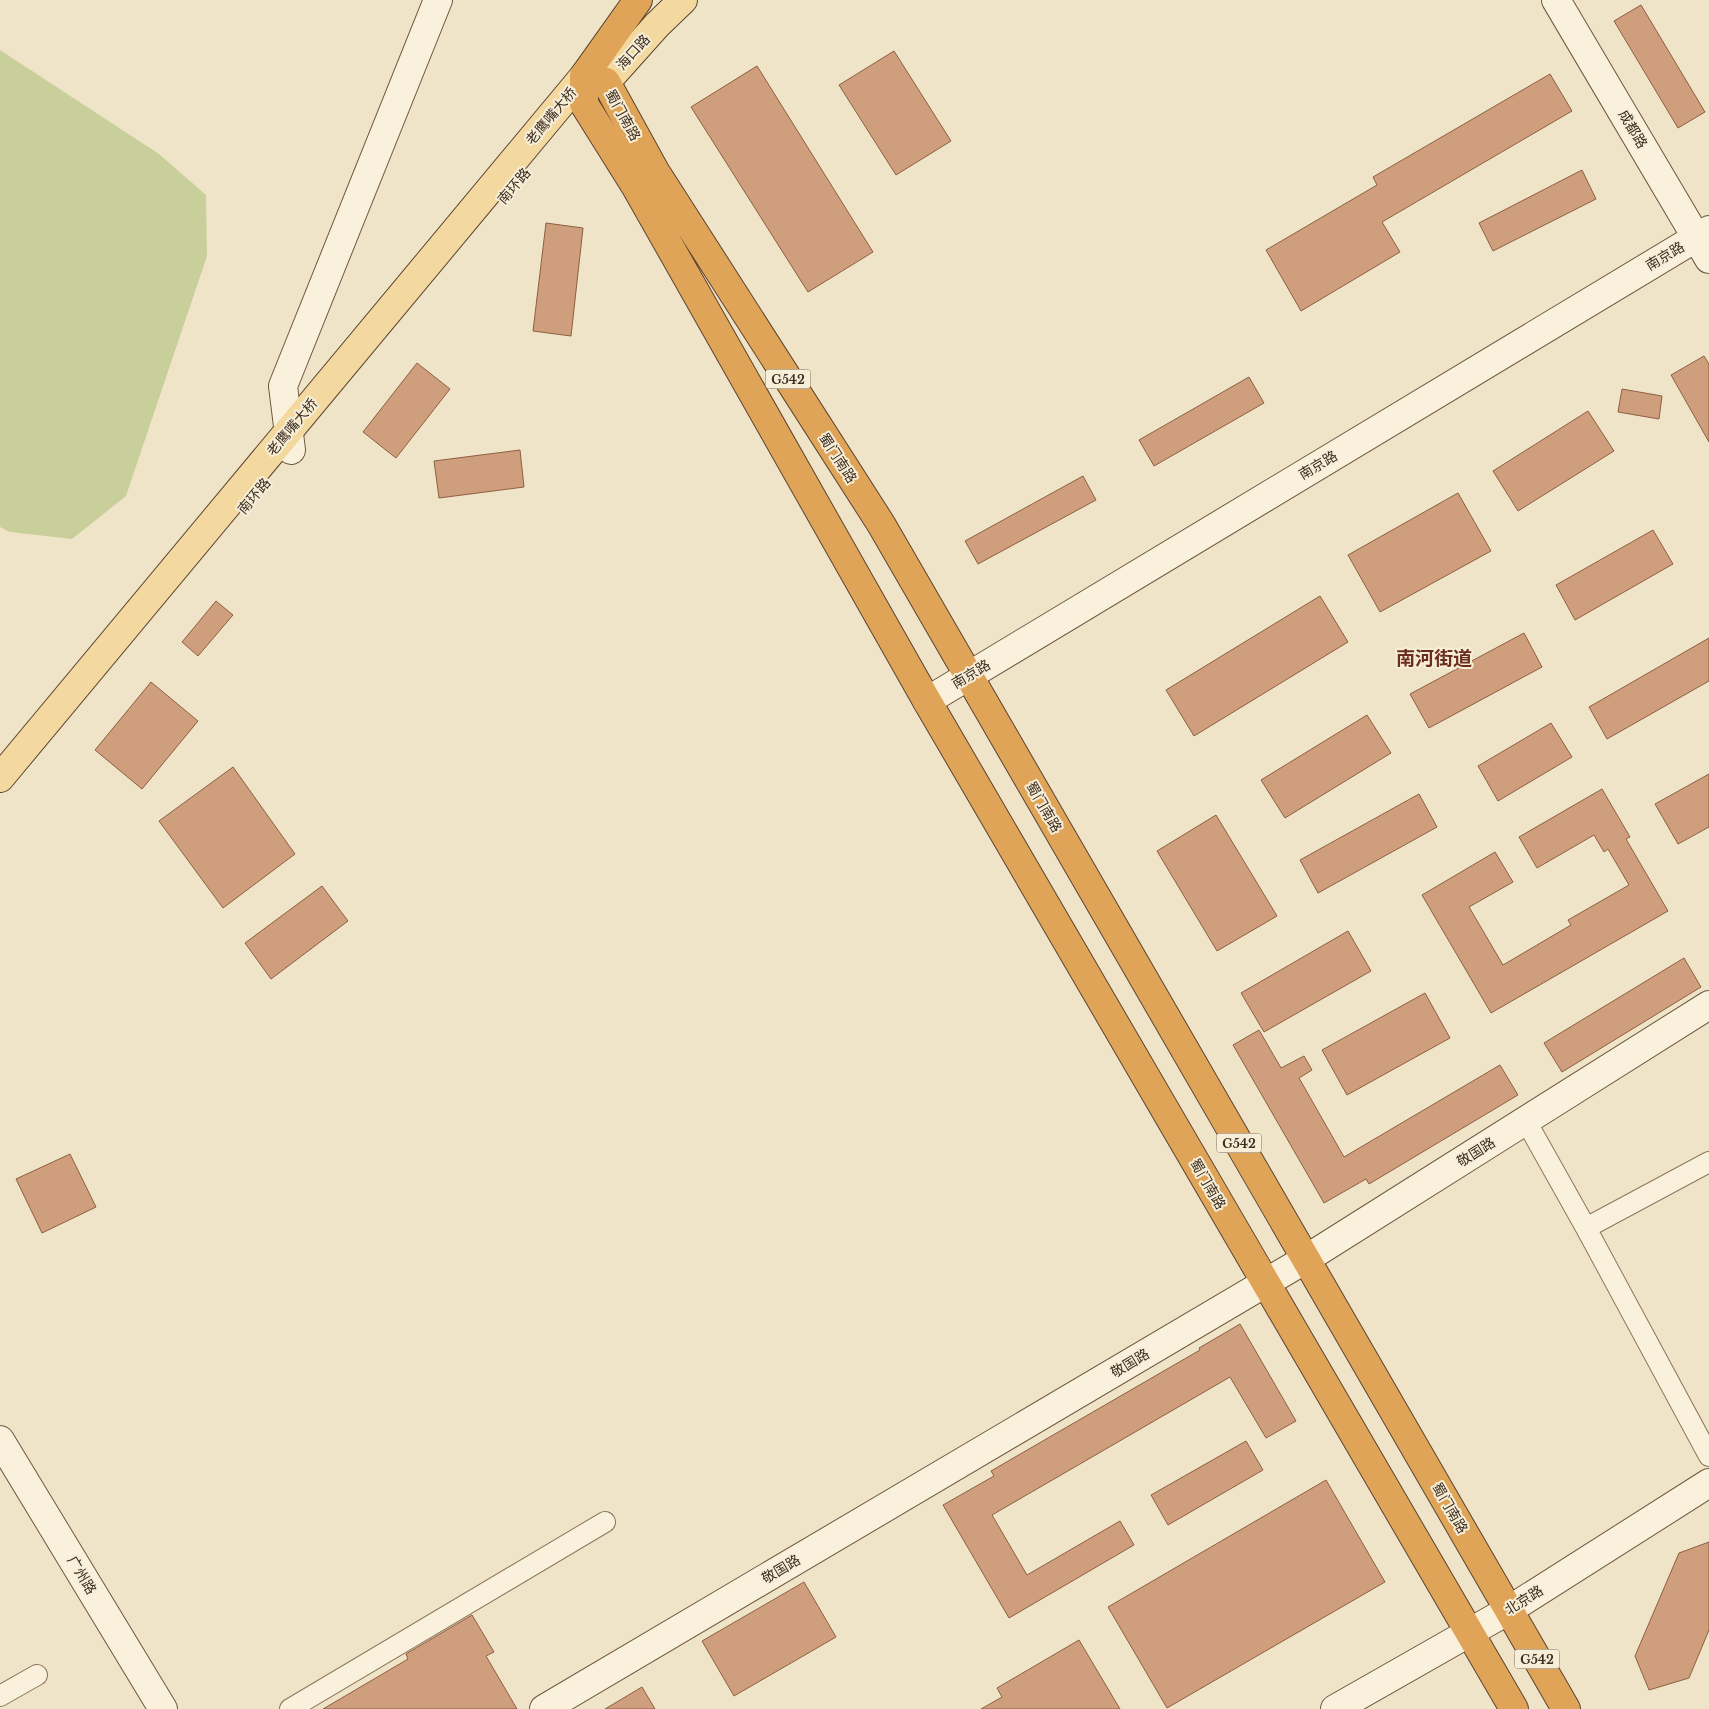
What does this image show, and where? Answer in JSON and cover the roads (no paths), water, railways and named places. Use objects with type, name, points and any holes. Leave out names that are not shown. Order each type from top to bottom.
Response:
[{"type":"highway","points":[[595,79],[638,0]]},
{"type":"highway","name":"海口路","points":[[584,104],[595,79]]},
{"type":"highway","name":"蜀门南路","points":[[595,79],[881,524],[1566,1709]]},
{"type":"highway","name":"蜀门南路","points":[[584,104],[636,187],[927,701],[1514,1709]]},
{"type":"main road","name":"海口路","points":[[595,79],[649,0]]},
{"type":"main road","name":"海口路","points":[[595,79],[657,25],[682,0]]},
{"type":"main road","name":"老鹰嘴大桥","points":[[0,778],[290,440],[595,79]]},
{"type":"main road","name":"南环路","points":[[0,796],[290,440],[584,104]]},
{"type":"street","points":[[290,440],[283,386],[438,0]]},
{"type":"street","name":"成都路","points":[[1556,0],[1705,242]]},
{"type":"street","name":"南京路","points":[[927,701],[1705,242]]},
{"type":"street","name":"敬国路","points":[[544,1709],[1306,1259],[1709,1005]]},
{"type":"street","points":[[1526,1121],[1709,1456]]},
{"type":"street","points":[[1586,1228],[1709,1162]]},
{"type":"street","name":"广州路","points":[[0,1440],[163,1709]]},
{"type":"street","name":"北京路","points":[[1334,1709],[1509,1610],[1709,1483]]},
{"type":"street","points":[[290,1709],[605,1522]]},
{"type":"street","points":[[0,1696],[37,1675]]},
{"type":"district","name":"南河街道","points":[[1434,658]]}]
